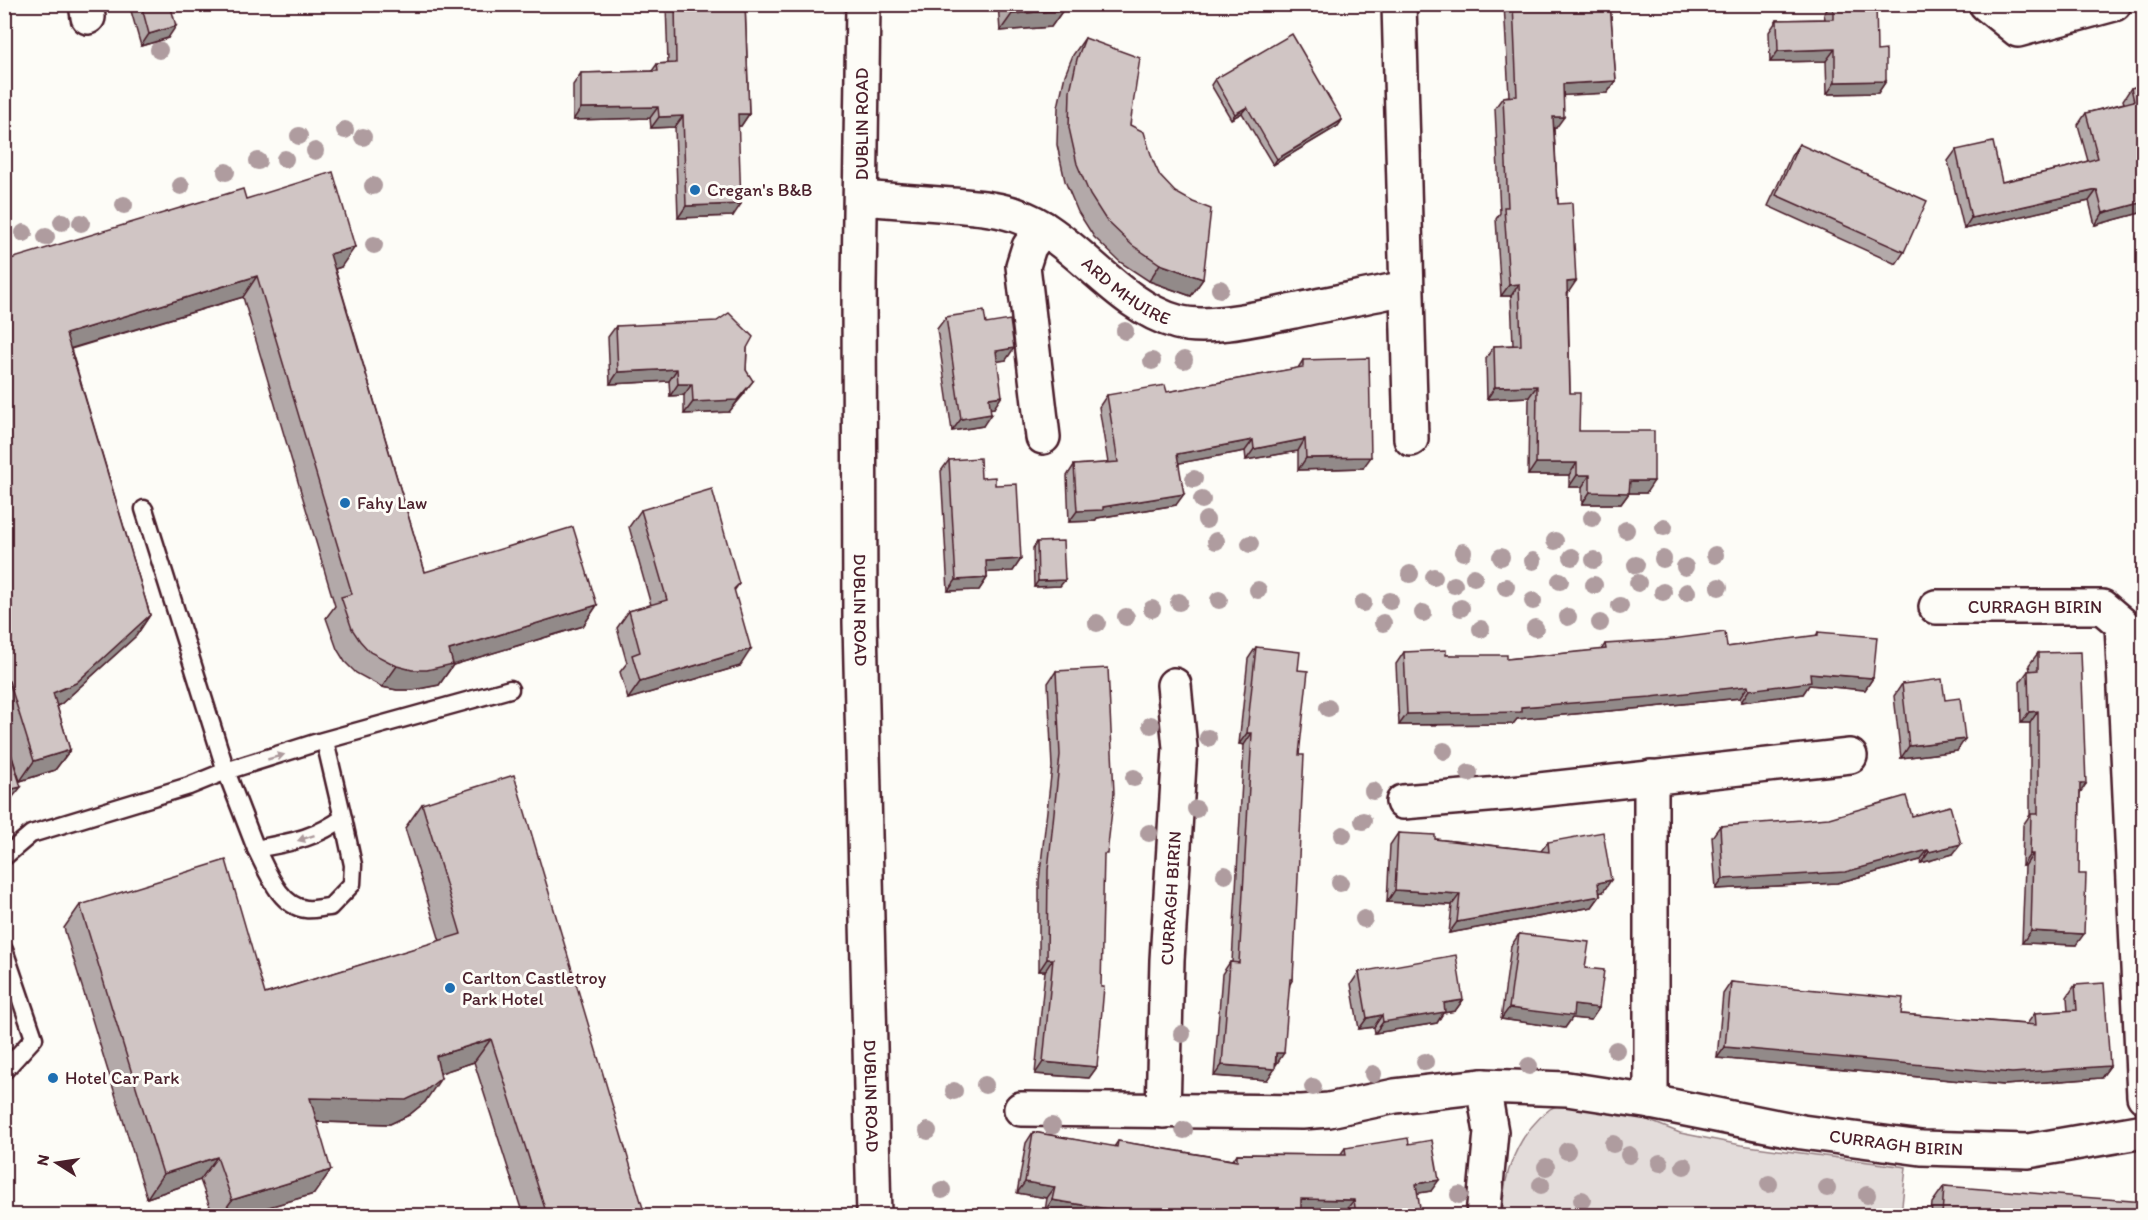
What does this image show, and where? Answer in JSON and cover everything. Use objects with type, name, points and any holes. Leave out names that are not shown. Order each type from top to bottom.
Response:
[{"type":"street","name":"DUBLIN ROAD","points":[[863,4],[860,623],[874,1215]]},
{"type":"street","points":[[1399,4],[1411,439]]},
{"type":"street","points":[[1986,4],[2018,30],[2114,4]]},
{"type":"street","name":"ARD MHUIRE","points":[[861,198],[997,209],[1021,216],[1043,228],[1137,303],[1178,322],[1202,325],[1257,318],[1406,288]]},
{"type":"street","points":[[1043,228],[1026,253],[1023,266],[1043,437]]},
{"type":"street","name":"CURRAGH BIRIN","points":[[1936,607],[2102,607],[2122,624],[2144,1096]]},
{"type":"street","name":"CURRAGH BIRIN","points":[[1163,1111],[1167,952],[1180,748],[1174,685]]},
{"type":"street","points":[[1403,802],[1850,756]]},
{"type":"street","points":[[1651,777],[1651,1102]]},
{"type":"street","points":[[1483,1086],[1491,1132],[1483,1215]]},
{"type":"street","name":"CURRAGH BIRIN","points":[[1021,1109],[1308,1112],[1329,1110],[1395,1096],[1483,1086],[1567,1089],[1651,1102],[1802,1132],[1921,1148],[2028,1151],[2144,1131]]},
{"type":"lane","points":[[144,509],[226,771],[256,849],[275,885],[289,903],[306,909],[330,907],[352,884],[354,865],[325,741]]},
{"type":"lane","points":[[4,857],[31,834],[189,786],[226,771],[325,741],[510,689]]},
{"type":"lane","points":[[256,849],[306,839],[343,818]]},
{"type":"lane","points":[[4,950],[34,1038],[4,1071]]},
{"type":"shaded area","points":[[1572,1103],[1635,1115],[1680,1133],[1741,1145],[1906,1167],[1901,1215],[1503,1216],[1505,1186],[1514,1156],[1521,1143],[1529,1130],[1550,1109]]},
{"type":"building","points":[[141,4],[170,4],[176,26],[149,34]]},
{"type":"building","points":[[675,4],[745,4],[749,114],[738,114],[741,204],[686,206],[683,116],[659,117],[658,107],[581,108],[581,73],[658,71],[657,64],[676,63]]},
{"type":"building","points":[[1011,4],[1062,4],[1063,10],[1012,14]]},
{"type":"building","points":[[1513,4],[1610,4],[1616,81],[1563,84],[1564,117],[1553,117],[1558,204],[1572,203],[1576,281],[1567,282],[1570,393],[1580,393],[1579,431],[1654,431],[1654,481],[1630,481],[1629,493],[1590,492],[1590,475],[1577,475],[1577,463],[1536,463],[1537,386],[1495,387],[1494,346],[1521,345],[1519,284],[1509,285],[1504,207],[1508,207],[1503,97],[1517,96]]},
{"type":"building","points":[[1833,4],[1876,4],[1877,51],[1886,50],[1886,81],[1835,82],[1835,49],[1778,51],[1777,20],[1833,19]]},
{"type":"building","points":[[1292,34],[1342,120],[1277,159],[1247,107],[1235,114],[1215,79]]},
{"type":"building","points":[[1085,38],[1140,58],[1130,125],[1144,132],[1160,176],[1175,192],[1211,209],[1203,279],[1160,264],[1132,245],[1106,220],[1090,195],[1077,164],[1069,128],[1070,91],[1077,59]]},
{"type":"building","points":[[2144,85],[2144,202],[2103,213],[2097,190],[1971,218],[1956,150],[1993,142],[2002,182],[2098,158],[2086,113],[2134,101],[2131,88]]},
{"type":"building","points":[[1799,144],[1927,201],[1904,252],[1776,195]]},
{"type":"building","points":[[333,172],[355,247],[330,254],[425,572],[573,527],[597,605],[449,650],[453,664],[427,670],[412,670],[397,666],[370,652],[352,629],[341,597],[352,594],[257,276],[66,334],[150,615],[76,683],[53,693],[70,750],[34,761],[9,681],[4,677],[4,261],[243,189],[246,199]]},
{"type":"building","points":[[984,311],[986,324],[1010,320],[1014,348],[996,351],[1002,396],[989,398],[991,414],[961,419],[946,317]]},
{"type":"building","points":[[729,313],[753,337],[747,348],[746,370],[753,381],[737,400],[693,402],[692,384],[678,384],[677,369],[618,372],[616,326],[717,321]]},
{"type":"building","points":[[1369,358],[1371,457],[1306,458],[1305,439],[1254,449],[1253,440],[1177,454],[1184,494],[1103,507],[1103,510],[1077,511],[1074,465],[1118,462],[1107,395],[1165,385],[1167,392],[1303,367],[1303,360]]},
{"type":"building","points":[[980,458],[981,478],[995,477],[995,485],[1017,484],[1021,559],[986,561],[987,578],[956,580],[949,460]]},
{"type":"building","points":[[712,489],[739,584],[734,589],[751,649],[640,682],[632,655],[640,652],[629,611],[667,600],[641,510]]},
{"type":"building","points":[[1063,541],[1065,580],[1038,581],[1037,542]]},
{"type":"building","points":[[1725,632],[1727,647],[1818,635],[1818,632],[1877,637],[1873,678],[1810,673],[1811,682],[1749,690],[1748,686],[1651,697],[1521,707],[1521,712],[1407,714],[1404,652],[1446,650],[1446,655],[1507,655],[1507,659],[1606,649],[1605,644],[1665,640]]},
{"type":"building","points":[[1256,647],[1300,652],[1298,670],[1308,671],[1299,755],[1304,755],[1293,979],[1290,979],[1284,1053],[1276,1053],[1275,1069],[1222,1065],[1230,962],[1239,963],[1252,733],[1247,733]]},
{"type":"building","points":[[2081,652],[2086,784],[2080,784],[2079,874],[2086,874],[2084,934],[2031,931],[2033,854],[2030,854],[2031,814],[2038,814],[2038,711],[2029,712],[2028,671],[2038,670],[2038,653]]},
{"type":"building","points":[[1108,668],[1114,793],[1107,854],[1104,854],[1101,987],[1104,987],[1097,1067],[1043,1062],[1053,959],[1047,959],[1048,870],[1060,755],[1056,671]]},
{"type":"building","points":[[1942,679],[1945,700],[1960,698],[1965,739],[1909,746],[1902,684]]},
{"type":"building","points":[[12,758],[21,787],[4,791],[4,760]]},
{"type":"building","name":"Carlton Castletroy Park Hotel","points":[[514,775],[645,1215],[547,1215],[491,1039],[436,1056],[441,1078],[425,1091],[406,1100],[310,1098],[331,1170],[232,1200],[217,1157],[163,1174],[80,905],[226,860],[265,994],[461,934],[422,804]]},
{"type":"building","points":[[1906,796],[1912,816],[1950,806],[1961,844],[1929,852],[1928,850],[1845,872],[1723,879],[1720,826],[1829,818]]},
{"type":"building","points":[[1603,832],[1611,880],[1598,883],[1600,896],[1457,922],[1460,894],[1395,890],[1398,833],[1435,835],[1435,839],[1549,852],[1548,842]]},
{"type":"building","points":[[1519,934],[1589,942],[1585,968],[1604,970],[1599,1008],[1574,1005],[1573,1016],[1509,1008]]},
{"type":"building","points":[[1456,955],[1463,1000],[1444,1003],[1445,1012],[1383,1022],[1382,1015],[1367,1018],[1359,972]]},
{"type":"building","points":[[1731,982],[1903,998],[1901,1014],[2036,1025],[2035,1013],[2077,1010],[2075,985],[2104,983],[2110,1066],[2012,1073],[1725,1047]]},
{"type":"building","points":[[1033,1132],[1117,1147],[1118,1141],[1237,1161],[1237,1154],[1346,1155],[1345,1148],[1408,1138],[1409,1144],[1432,1140],[1439,1180],[1416,1184],[1420,1208],[1377,1215],[1356,1215],[1354,1200],[1301,1199],[1301,1215],[1144,1215],[1052,1200],[1055,1187],[1025,1182]]},
{"type":"building","points":[[1944,1186],[2144,1202],[2144,1215],[1942,1215]]},
{"type":"building","points":[[802,1208],[804,1215],[778,1215]]},
{"type":"place","name":"Cregan's B&B","points":[[695,190]]},
{"type":"place","name":"Fahy Law","points":[[345,503]]},
{"type":"place","name":"Carlton Castletroy Park Hotel","points":[[450,988]]},
{"type":"place","name":"Hotel Car Park","points":[[53,1078]]}]
